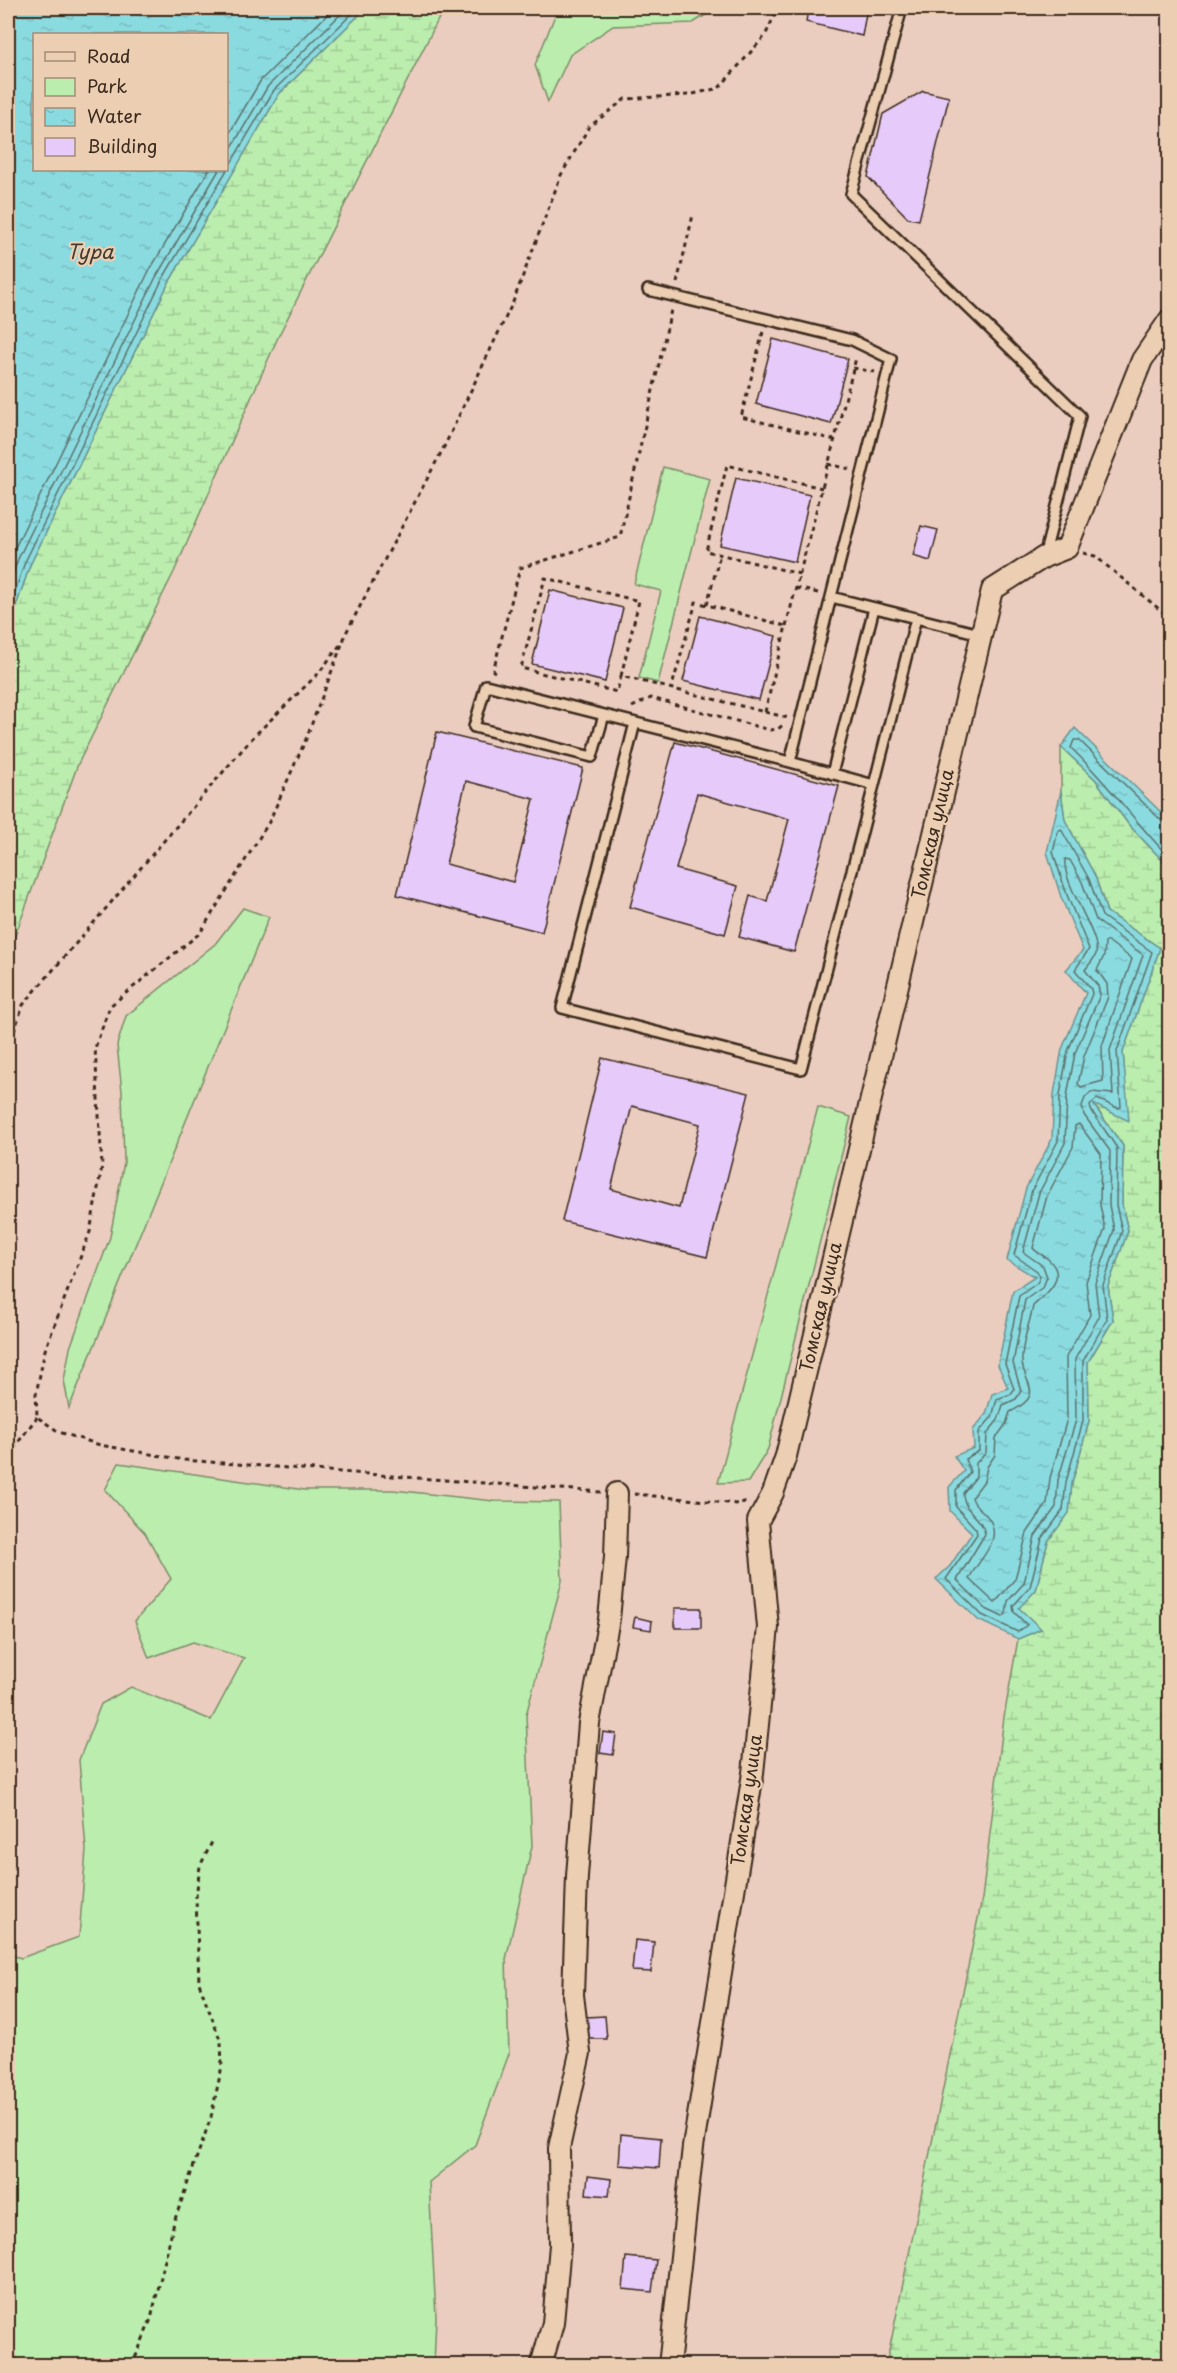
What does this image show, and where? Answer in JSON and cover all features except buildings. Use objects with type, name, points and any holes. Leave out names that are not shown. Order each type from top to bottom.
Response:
[{"type":"street","points":[[1067,548],[1142,360],[1170,319]]},
{"type":"street","name":"Томская улица","points":[[669,2366],[693,2147],[754,1762],[768,1627],[758,1521],[773,1493],[786,1456],[992,590],[1044,557],[1067,548]]},
{"type":"street","points":[[540,2366],[554,2323],[560,2245],[559,2148],[580,2053],[573,1995],[577,1876],[589,1723],[609,1619],[615,1557],[617,1493]]},
{"type":"lane","points":[[902,8],[851,194],[1080,416],[1044,557]]},
{"type":"lane","points":[[648,290],[852,340],[891,358],[790,762]]},
{"type":"lane","points":[[831,597],[980,634]]},
{"type":"lane","points":[[832,774],[874,608]]},
{"type":"lane","points":[[635,723],[562,1008],[801,1069],[916,618]]},
{"type":"lane","points":[[604,715],[592,757],[474,727],[486,685],[790,762],[874,785]]},
{"type":"path","points":[[8,1456],[38,1417],[36,1394],[45,1350],[90,1232],[102,1166],[95,1048],[110,1006],[200,933],[269,822],[306,739],[343,641],[445,445],[513,302],[561,175],[589,127],[625,99],[689,95],[719,88],[765,36],[778,8]]},
{"type":"path","points":[[503,674],[493,671],[520,568],[620,537],[693,215]]},
{"type":"path","points":[[773,334],[763,332],[741,417],[835,440]]},
{"type":"path","points":[[853,368],[877,373],[882,354]]},
{"type":"path","points":[[765,712],[856,356]]},
{"type":"path","points":[[828,464],[851,469],[848,480]]},
{"type":"path","points":[[800,574],[706,551],[727,465],[822,488]]},
{"type":"path","points":[[1067,548],[1095,556],[1170,618]]},
{"type":"path","points":[[707,605],[720,554]]},
{"type":"path","points":[[545,578],[639,601],[621,676],[617,692],[521,668],[545,578]]},
{"type":"path","points":[[796,588],[820,594],[822,582]]},
{"type":"path","points":[[672,690],[696,602],[786,626]]},
{"type":"path","points":[[8,1049],[23,1005],[254,736],[318,674],[343,641]]},
{"type":"path","points":[[621,676],[800,721]]},
{"type":"path","points":[[622,704],[633,707],[644,699],[651,698],[770,730],[783,727],[790,707]]},
{"type":"path","points":[[38,1417],[59,1432],[100,1445],[184,1460],[738,1504],[773,1493]]},
{"type":"path","points":[[132,2366],[152,2319],[174,2222],[211,2117],[222,2066],[221,2042],[199,1983],[196,1897],[200,1866],[213,1840]]},
{"type":"green space","points":[[366,8],[444,8],[279,335],[174,572],[78,764],[8,955],[8,630],[30,565],[168,284],[279,94]]},
{"type":"green space","points":[[558,8],[717,8],[693,23],[613,26],[570,55],[548,102],[535,65]]},
{"type":"green space","points":[[663,467],[710,479],[658,683],[639,678],[661,591],[634,584]]},
{"type":"green space","points":[[1061,747],[1095,779],[1129,825],[1169,867],[1169,2365],[886,2366],[982,1899],[1004,1717],[1018,1639],[1041,1629],[1018,1608],[1036,1590],[1048,1541],[1069,1512],[1072,1483],[1089,1421],[1088,1362],[1113,1320],[1108,1286],[1128,1231],[1122,1205],[1123,1146],[1092,1102],[1128,1120],[1123,1052],[1160,948],[1107,912],[1095,876],[1065,820],[1061,791]]},
{"type":"green space","points":[[243,908],[269,917],[69,1408],[64,1380],[70,1348],[110,1237],[124,1162],[122,1092],[117,1045],[126,1016],[215,944]]},
{"type":"green space","points":[[818,1107],[851,1117],[768,1449],[748,1482],[718,1483]]},
{"type":"green space","points":[[119,1463],[305,1490],[393,1490],[494,1501],[559,1502],[562,1581],[526,1715],[532,1846],[506,1959],[509,2054],[475,2145],[429,2182],[436,2317],[434,2365],[19,2365],[8,2332],[8,1954],[21,1958],[79,1937],[86,1850],[79,1760],[101,1704],[131,1687],[211,1720],[244,1658],[193,1642],[149,1658],[135,1621],[171,1579],[145,1533],[105,1490]]},
{"type":"water","name":"Тура","points":[[8,8],[366,8],[279,94],[168,284],[30,565],[8,630]]},
{"type":"water","points":[[1075,728],[1169,820],[1169,867],[1129,825],[1095,779],[1061,747]]},
{"type":"water","points":[[1061,791],[1065,820],[1095,876],[1107,912],[1160,948],[1123,1052],[1129,1121],[1093,1104],[1123,1146],[1122,1205],[1128,1231],[1108,1286],[1113,1320],[1088,1362],[1089,1421],[1072,1483],[1069,1513],[1048,1541],[1036,1590],[1019,1608],[1041,1629],[1018,1639],[978,1620],[936,1579],[950,1566],[972,1533],[950,1511],[949,1487],[964,1471],[954,1456],[974,1448],[973,1430],[986,1414],[992,1394],[1008,1388],[998,1365],[1013,1291],[1035,1277],[1007,1260],[1026,1188],[1052,1139],[1054,1094],[1062,1049],[1086,993],[1066,970],[1083,950],[1061,897],[1047,852]]}]
